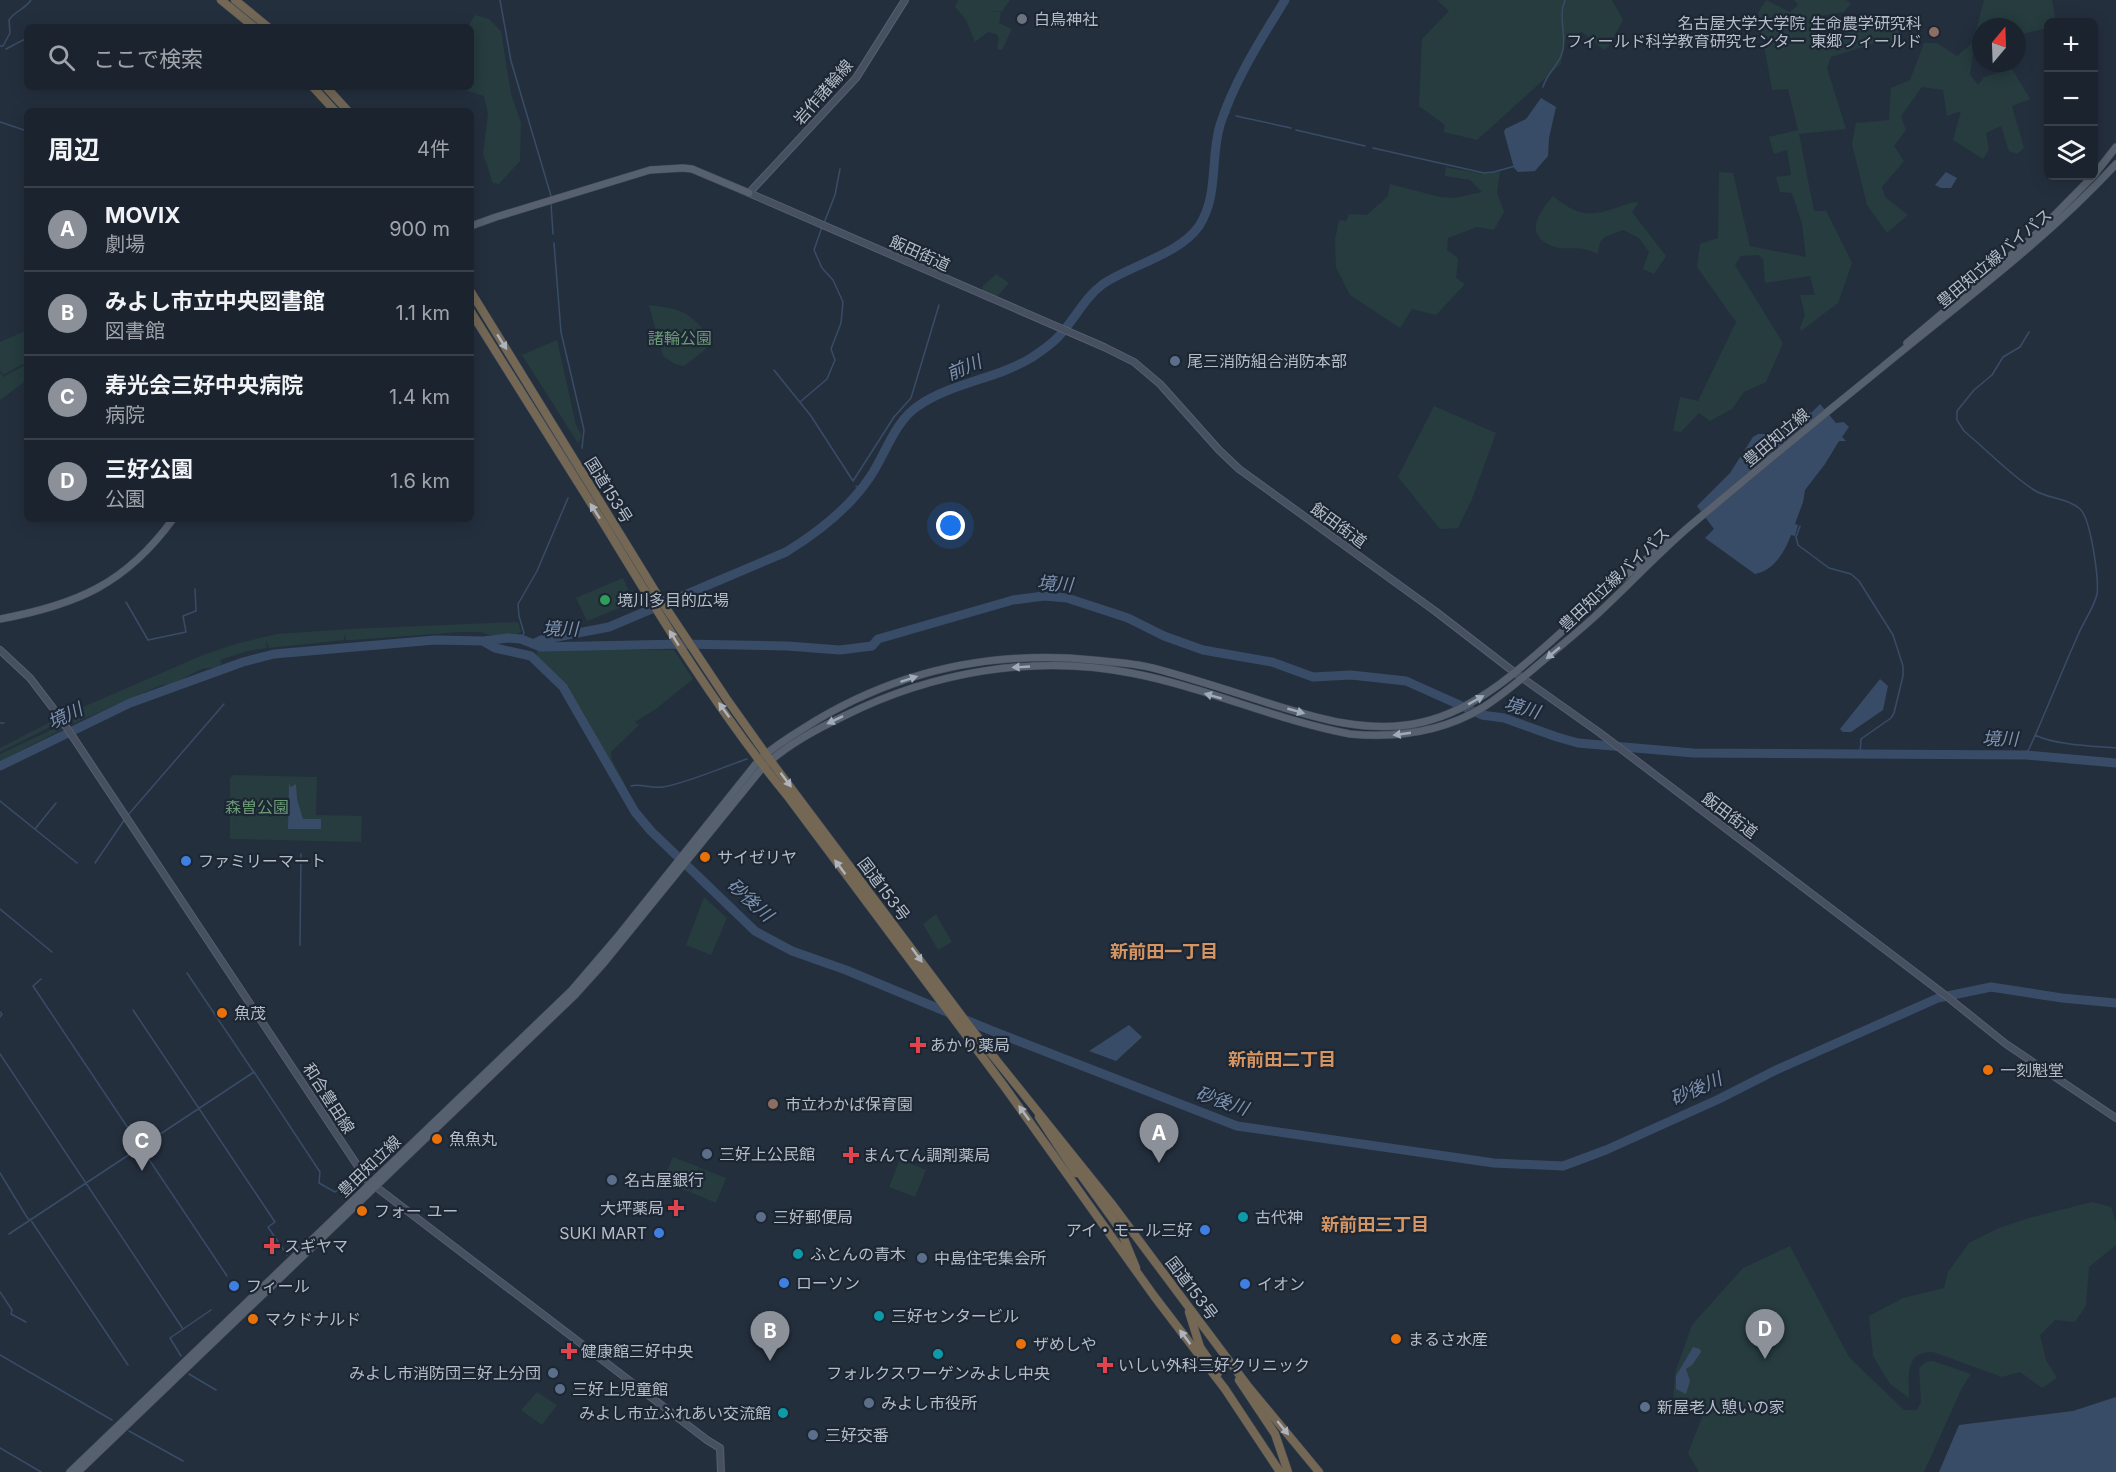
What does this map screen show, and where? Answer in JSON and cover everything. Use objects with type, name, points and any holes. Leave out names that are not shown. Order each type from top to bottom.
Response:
[{"type":"highway","points":[[221,0],[250,24]]},
{"type":"highway","points":[[236,0],[264,24]]},
{"type":"highway","points":[[316,90],[333,108]]},
{"type":"highway","points":[[329,90],[345,108]]},
{"type":"highway","name":"国道153号","points":[[474,297],[631,552],[768,757],[973,1031],[1112,1203],[1247,1385],[1319,1472]]},
{"type":"highway","name":"国道153号","points":[[474,317],[706,686],[761,764],[789,798],[1004,1086],[1138,1275],[1225,1389],[1280,1472]]},
{"type":"highway","points":[[1033,1105],[1043,1126],[1120,1229],[1138,1275]]},
{"type":"highway","points":[[1169,1280],[1191,1316],[1200,1347],[1229,1388]]},
{"type":"highway","points":[[1239,1380],[1275,1434],[1288,1472]]},
{"type":"main road","name":"岩作諸輪線","points":[[749,193],[856,78],[905,0]]},
{"type":"main road","name":"豊田知立線バイパス","points":[[2098,169],[2116,147]]},
{"type":"main road","name":"豊田知立線バイパス","points":[[1881,367],[1918,340],[2040,239],[2090,193],[2116,164]]},
{"type":"main road","name":"飯田街道","points":[[474,225],[650,170],[692,169],[1134,362],[1160,384],[1239,469],[1600,733],[1947,996],[2006,1044],[2116,1118]]},
{"type":"main road","name":"豊田知立線バイパス","points":[[1881,367],[1916,334],[2036,234],[2088,180]]},
{"type":"main road","name":"豊田知立線","points":[[1688,528],[1881,367]]},
{"type":"main road","points":[[0,619],[52,608],[101,587],[134,563],[170,522]]},
{"type":"main road","name":"豊田知立線バイパス","points":[[768,757],[813,731],[898,691],[951,676],[1005,668],[1083,667],[1130,673],[1350,734],[1387,736],[1443,726],[1479,709],[1505,686],[1514,672],[1634,568],[1688,528]]},
{"type":"main road","name":"豊田知立線バイパス","points":[[676,869],[768,757],[837,709],[900,682],[961,665],[989,660],[1057,656],[1150,667],[1343,724],[1371,727],[1425,722],[1470,704],[1523,678],[1592,618],[1688,528]]},
{"type":"main road","name":"和合豊田線","points":[[0,650],[30,678],[60,718],[373,1186],[720,1448],[721,1472]]},
{"type":"main road","name":"豊田知立線","points":[[70,1472],[580,989],[603,964],[676,869]]},
{"type":"main road","name":"豊田知立線","points":[[78,1472],[373,1186]]},
{"type":"green space","points":[[958,0],[1010,0],[1002,11],[989,12],[1001,12],[999,23],[1012,29],[1002,50],[997,49],[999,38],[996,34],[988,32],[975,42],[966,20],[955,7]]},
{"type":"green space","points":[[1437,0],[1612,0],[1623,20],[1604,50],[1582,32],[1566,37],[1561,64],[1477,140],[1444,132],[1445,125],[1419,106],[1422,39],[1449,11]]},
{"type":"green space","points":[[1766,0],[1790,12],[1798,5],[1794,0],[1845,0],[1851,3],[1844,12],[1814,17],[1818,35],[1852,30],[1861,14],[1900,31],[1892,47],[1882,41],[1831,57],[1827,68],[1846,129],[1799,134],[1814,211],[1826,211],[1852,263],[1838,303],[1801,331],[1805,315],[1800,295],[1815,295],[1810,276],[1765,283],[1763,259],[1758,255],[1741,256],[1735,265],[1783,343],[1766,382],[1744,392],[1732,409],[1710,421],[1699,413],[1681,432],[1673,431],[1680,397],[1698,401],[1736,322],[1697,267],[1700,244],[1718,238],[1719,172],[1733,173],[1750,246],[1806,257],[1802,224],[1792,193],[1780,192],[1776,177],[1791,175],[1787,150],[1774,154],[1769,137],[1798,130],[1788,89],[1772,90],[1758,13]]},
{"type":"green space","points":[[1984,0],[2052,0],[2055,18],[2044,18],[2044,29],[2026,33],[2026,18],[1979,18]]},
{"type":"green space","points":[[475,15],[489,19],[501,31],[511,94],[521,123],[520,161],[499,184],[493,183],[483,154],[488,113],[484,96],[464,90],[474,90],[474,24],[470,24]]},
{"type":"green space","points":[[1924,43],[1937,43],[1957,56],[1972,43],[1970,74],[1978,85],[1984,77],[2002,72],[2014,72],[2030,99],[2012,106],[2024,148],[2017,154],[2009,151],[2001,126],[1986,133],[1989,150],[1983,159],[1953,140],[1961,111],[1947,116],[1943,90],[1922,87],[1901,116],[1906,130],[1894,146],[1904,161],[1882,187],[1885,197],[1908,215],[1887,233],[1867,205],[1852,144],[1856,123],[1889,120],[1891,88],[1910,80]]},
{"type":"green space","points":[[1446,167],[1483,174],[1500,172],[1497,192],[1504,212],[1494,230],[1477,227],[1448,238],[1447,250],[1458,258],[1456,278],[1465,284],[1436,315],[1412,309],[1400,328],[1350,295],[1336,267],[1335,240],[1339,220],[1346,221],[1349,214],[1367,215],[1388,196],[1390,184],[1440,197],[1454,198],[1482,192],[1470,180],[1445,176]]},
{"type":"green space","points":[[1553,196],[1568,207],[1590,213],[1639,202],[1632,212],[1666,256],[1654,274],[1643,269],[1649,252],[1639,238],[1623,230],[1605,237],[1600,242],[1598,254],[1581,248],[1558,248],[1545,242],[1536,231],[1536,224],[1542,210]]},
{"type":"green space","points":[[996,274],[1009,283],[997,297],[983,291],[982,287]]},
{"type":"green space","name":"諸輪公園","points":[[649,305],[675,309],[694,319],[707,334],[701,339],[706,347],[705,350],[684,366],[675,364],[663,356]]},
{"type":"green space","points":[[24,331],[24,364],[3,375],[0,370],[0,342]]},
{"type":"green space","points":[[557,340],[576,425],[582,436],[578,443],[522,355]]},
{"type":"green space","points":[[24,366],[24,382],[0,400],[0,373],[3,377]]},
{"type":"green space","points":[[1434,406],[1496,433],[1472,499],[1458,528],[1440,529],[1398,477]]},
{"type":"green space","name":"境川多目的広場","points":[[623,578],[634,602],[587,621],[576,598]]},
{"type":"green space","points":[[518,622],[521,632],[514,635],[461,632],[346,640],[344,633],[344,640],[269,648],[266,640],[267,648],[222,659],[220,666],[203,669],[177,682],[161,685],[82,720],[80,718],[81,720],[74,724],[67,714],[203,655],[277,634]]},
{"type":"green space","points":[[537,650],[674,650],[693,679],[656,709],[635,722],[639,725],[611,752],[612,760],[626,786],[624,787],[560,678],[536,656]]},
{"type":"green space","points":[[56,719],[63,729],[0,761],[0,754],[53,729],[52,726],[0,752],[0,748]]},
{"type":"green space","name":"森曽公園","points":[[234,775],[317,777],[316,815],[362,816],[361,842],[230,839],[230,778]]},
{"type":"green space","points":[[704,897],[727,918],[711,955],[686,945]]},
{"type":"green space","points":[[936,914],[952,942],[938,950],[923,924]]},
{"type":"green space","points":[[673,1157],[699,1167],[689,1192],[662,1181]]},
{"type":"green space","points":[[900,1159],[926,1170],[915,1197],[889,1187]]},
{"type":"green space","points":[[700,1168],[726,1178],[716,1203],[690,1192]]},
{"type":"green space","points":[[2092,1202],[2111,1207],[2116,1222],[2116,1245],[2089,1267],[2086,1306],[2075,1322],[2055,1320],[2040,1335],[2046,1360],[2057,1378],[2042,1388],[2020,1372],[2002,1377],[1933,1352],[1917,1356],[1913,1361],[1909,1374],[1909,1398],[1890,1384],[1873,1356],[1869,1316],[1903,1298],[1944,1288],[1948,1272],[1969,1243],[1999,1228],[2029,1218]]},
{"type":"green space","points":[[1790,1246],[1849,1357],[1904,1410],[1917,1410],[1921,1402],[1919,1368],[1926,1362],[1933,1361],[1971,1374],[1962,1388],[1924,1472],[1699,1472],[1688,1453],[1704,1412],[1673,1400],[1675,1373],[1692,1325],[1743,1268]]},
{"type":"green space","points":[[537,1392],[557,1405],[542,1425],[521,1410]]},
{"type":"water","points":[[1541,98],[1556,107],[1549,138],[1548,156],[1535,171],[1518,172],[1514,168],[1504,132],[1505,129],[1526,119]]},
{"type":"water","points":[[1946,172],[1957,178],[1951,188],[1941,188],[1935,185]]},
{"type":"water","points":[[1820,404],[1836,423],[1844,422],[1849,427],[1842,437],[1846,441],[1839,441],[1805,490],[1795,524],[1798,525],[1795,536],[1791,535],[1782,554],[1773,565],[1755,574],[1705,538],[1714,529],[1697,506],[1730,473],[1753,437],[1766,434],[1769,440],[1791,423],[1799,422],[1805,408],[1811,413]]},
{"type":"water","points":[[1880,679],[1888,686],[1883,710],[1851,732],[1843,732],[1840,729]]},
{"type":"water","points":[[289,784],[291,787],[296,784],[297,799],[303,819],[321,819],[321,829],[288,829]]},
{"type":"water","points":[[1129,1025],[1142,1037],[1116,1061],[1089,1051]]},
{"type":"water","points":[[1693,1347],[1700,1349],[1701,1352],[1692,1365],[1686,1369],[1690,1381],[1686,1394],[1676,1389],[1676,1376]]},
{"type":"water","points":[[2116,1397],[2116,1472],[1939,1472],[1959,1425],[2073,1411]]},
{"type":"waterway","points":[[0,46],[3,46],[10,33],[9,20],[31,0]]},
{"type":"waterway","points":[[500,0],[511,61],[551,196]]},
{"type":"waterway","name":"前川","points":[[533,644],[541,640],[609,627],[786,552],[821,528],[853,499],[870,477],[891,439],[910,412],[931,398],[1031,358],[1056,339],[1090,296],[1103,284],[1168,252],[1191,236],[1199,226],[1209,202],[1217,138],[1226,109],[1249,61],[1285,0]]},
{"type":"waterway","points":[[1543,87],[1562,54],[1564,43],[1562,12],[1565,0]]},
{"type":"waterway","points":[[6,49],[24,40]]},
{"type":"waterway","points":[[1236,116],[1291,128]]},
{"type":"waterway","points":[[0,122],[24,130]]},
{"type":"waterway","points":[[1296,130],[1365,146]]},
{"type":"waterway","points":[[1373,148],[1484,173],[1515,166]]},
{"type":"waterway","points":[[824,223],[835,195],[840,169]]},
{"type":"waterway","points":[[551,204],[553,234]]},
{"type":"waterway","points":[[800,402],[827,379],[835,360],[831,349],[841,323],[843,302],[833,280],[822,268],[814,250],[822,227]]},
{"type":"waterway","points":[[554,243],[561,332],[584,430],[582,448]]},
{"type":"waterway","points":[[774,370],[811,416],[853,481],[894,417],[911,398],[939,305]]},
{"type":"waterway","points":[[2024,755],[2029,749],[2097,594],[2091,536],[2080,509],[2075,505],[2040,493],[2025,484],[1964,431],[1957,420],[1957,411],[1974,390],[1992,375],[2003,357],[2020,347],[2029,332]]},
{"type":"waterway","name":"前川","points":[[856,486],[860,489]]},
{"type":"waterway","points":[[521,639],[524,633],[518,604],[537,571],[568,498]]},
{"type":"waterway","points":[[1800,526],[1796,537],[1798,545],[1829,568],[1851,574],[1859,581],[1893,635],[1903,666],[1903,676],[1894,713],[1891,718],[1861,739],[1860,754]]},
{"type":"waterway","points":[[126,602],[148,640],[186,632],[183,616],[196,611],[195,589]]},
{"type":"waterway","name":"境川","points":[[0,766],[130,703],[243,662],[274,654],[435,640],[483,641],[508,638],[521,639],[541,647],[682,644],[787,646],[840,650],[872,646],[878,639],[1013,600],[1044,596],[1067,598],[1128,618],[1164,636],[1203,650],[1272,662],[1313,677],[1351,675],[1406,681],[1482,715],[1504,718],[1578,743],[1693,753],[2026,755],[2116,763]]},
{"type":"waterway","name":"砂後川","points":[[483,641],[495,648],[531,656],[563,687],[635,812],[651,831],[755,931],[792,951],[846,970],[990,1030],[1237,1126],[1494,1163],[1563,1166],[1606,1150],[1719,1099],[1776,1070],[1938,998],[1991,987],[2062,998],[2116,1003]]},
{"type":"waterway","points":[[128,815],[224,704]]},
{"type":"waterway","points":[[2035,735],[2063,743],[2116,748]]},
{"type":"waterway","points":[[631,786],[673,785],[747,759]]},
{"type":"waterway","points":[[0,801],[77,863]]},
{"type":"waterway","points":[[35,829],[56,803]]},
{"type":"waterway","points":[[95,863],[125,819]]},
{"type":"waterway","points":[[300,945],[301,854]]},
{"type":"waterway","points":[[0,909],[52,952]]},
{"type":"waterway","points":[[187,973],[253,1071]]},
{"type":"waterway","points":[[41,979],[33,986],[227,1276]]},
{"type":"waterway","points":[[133,1010],[275,1222],[268,1227],[287,1255]]},
{"type":"waterway","points":[[0,1012],[2,1014],[0,1017]]},
{"type":"waterway","points":[[0,1054],[183,1329]]},
{"type":"waterway","points":[[9,1234],[254,1072],[320,1172],[319,1183],[335,1192],[355,1178],[360,1178]]},
{"type":"waterway","points":[[0,1173],[28,1219]]},
{"type":"waterway","points":[[30,1219],[128,1365]]},
{"type":"waterway","points":[[0,1292],[12,1310],[11,1314],[26,1322]]},
{"type":"waterway","points":[[181,1356],[170,1338],[211,1310]]},
{"type":"waterway","points":[[0,1355],[112,1420]]},
{"type":"waterway","points":[[189,1374],[216,1390]]},
{"type":"waterway","points":[[129,1431],[183,1461]]},
{"type":"waterway","points":[[0,1448],[41,1472]]},
{"type":"place","name":"白鳥神社","points":[[1022,19]]},
{"type":"place","name":"名古屋大学大学院 生命農学研究科 フィールド科学教育研究センター 東郷フィールド","points":[[1934,32]]},
{"type":"place","name":"尾三消防組合消防本部","points":[[1175,361]]},
{"type":"place","name":"境川多目的広場","points":[[605,600]]},
{"type":"place","name":"サイゼリヤ","points":[[705,857]]},
{"type":"place","name":"ファミリーマート","points":[[186,861]]},
{"type":"place","name":"魚茂","points":[[222,1013]]},
{"type":"place","name":"あかり薬局","points":[[918,1045]]},
{"type":"place","name":"一刻魁堂","points":[[1988,1070]]},
{"type":"place","name":"市立わかば保育園","points":[[773,1104]]},
{"type":"place","name":"魚魚丸","points":[[437,1139]]},
{"type":"place","name":"三好上公民館","points":[[707,1154]]},
{"type":"place","name":"まんてん調剤薬局","points":[[851,1155]]},
{"type":"place","name":"MOVIX","points":[[1159,1163]]},
{"type":"place","name":"寿光会三好中央病院","points":[[142,1171]]},
{"type":"place","name":"名古屋銀行","points":[[612,1180]]},
{"type":"place","name":"大坪薬局","points":[[676,1208]]},
{"type":"place","name":"フォー ユー","points":[[362,1211]]},
{"type":"place","name":"三好郵便局","points":[[761,1217]]},
{"type":"place","name":"古代神","points":[[1243,1217]]},
{"type":"place","name":"アイ・モール三好","points":[[1205,1230]]},
{"type":"place","name":"SUKI MART","points":[[659,1233]]},
{"type":"place","name":"スギヤマ","points":[[272,1246]]},
{"type":"place","name":"ふとんの青木","points":[[798,1254]]},
{"type":"place","name":"中島住宅集会所","points":[[922,1258]]},
{"type":"place","name":"ローソン","points":[[784,1283]]},
{"type":"place","name":"イオン","points":[[1245,1284]]},
{"type":"place","name":"フィール","points":[[234,1286]]},
{"type":"place","name":"三好センタービル","points":[[879,1316]]},
{"type":"place","name":"マクドナルド","points":[[253,1319]]},
{"type":"place","name":"まるさ水産","points":[[1396,1339]]},
{"type":"place","name":"ザめしや","points":[[1021,1344]]},
{"type":"place","name":"健康館三好中央","points":[[569,1351]]},
{"type":"place","name":"フォルクスワーゲンみよし中央","points":[[938,1354]]},
{"type":"place","name":"三好公園","points":[[1765,1359]]},
{"type":"place","name":"みよし市立中央図書館","points":[[770,1361]]},
{"type":"place","name":"いしい外科三好クリニック","points":[[1105,1365]]},
{"type":"place","name":"みよし市消防団三好上分団","points":[[553,1373]]},
{"type":"place","name":"三好上児童館","points":[[560,1389]]},
{"type":"place","name":"みよし市役所","points":[[869,1403]]},
{"type":"place","name":"新屋老人憩いの家","points":[[1645,1407]]},
{"type":"place","name":"みよし市立ふれあい交流館","points":[[783,1413]]},
{"type":"place","name":"三好交番","points":[[813,1435]]},
{"type":"district","name":"新前田一丁目","points":[[1164,952]]},
{"type":"district","name":"新前田二丁目","points":[[1282,1060]]},
{"type":"district","name":"新前田三丁目","points":[[1375,1225]]}]
